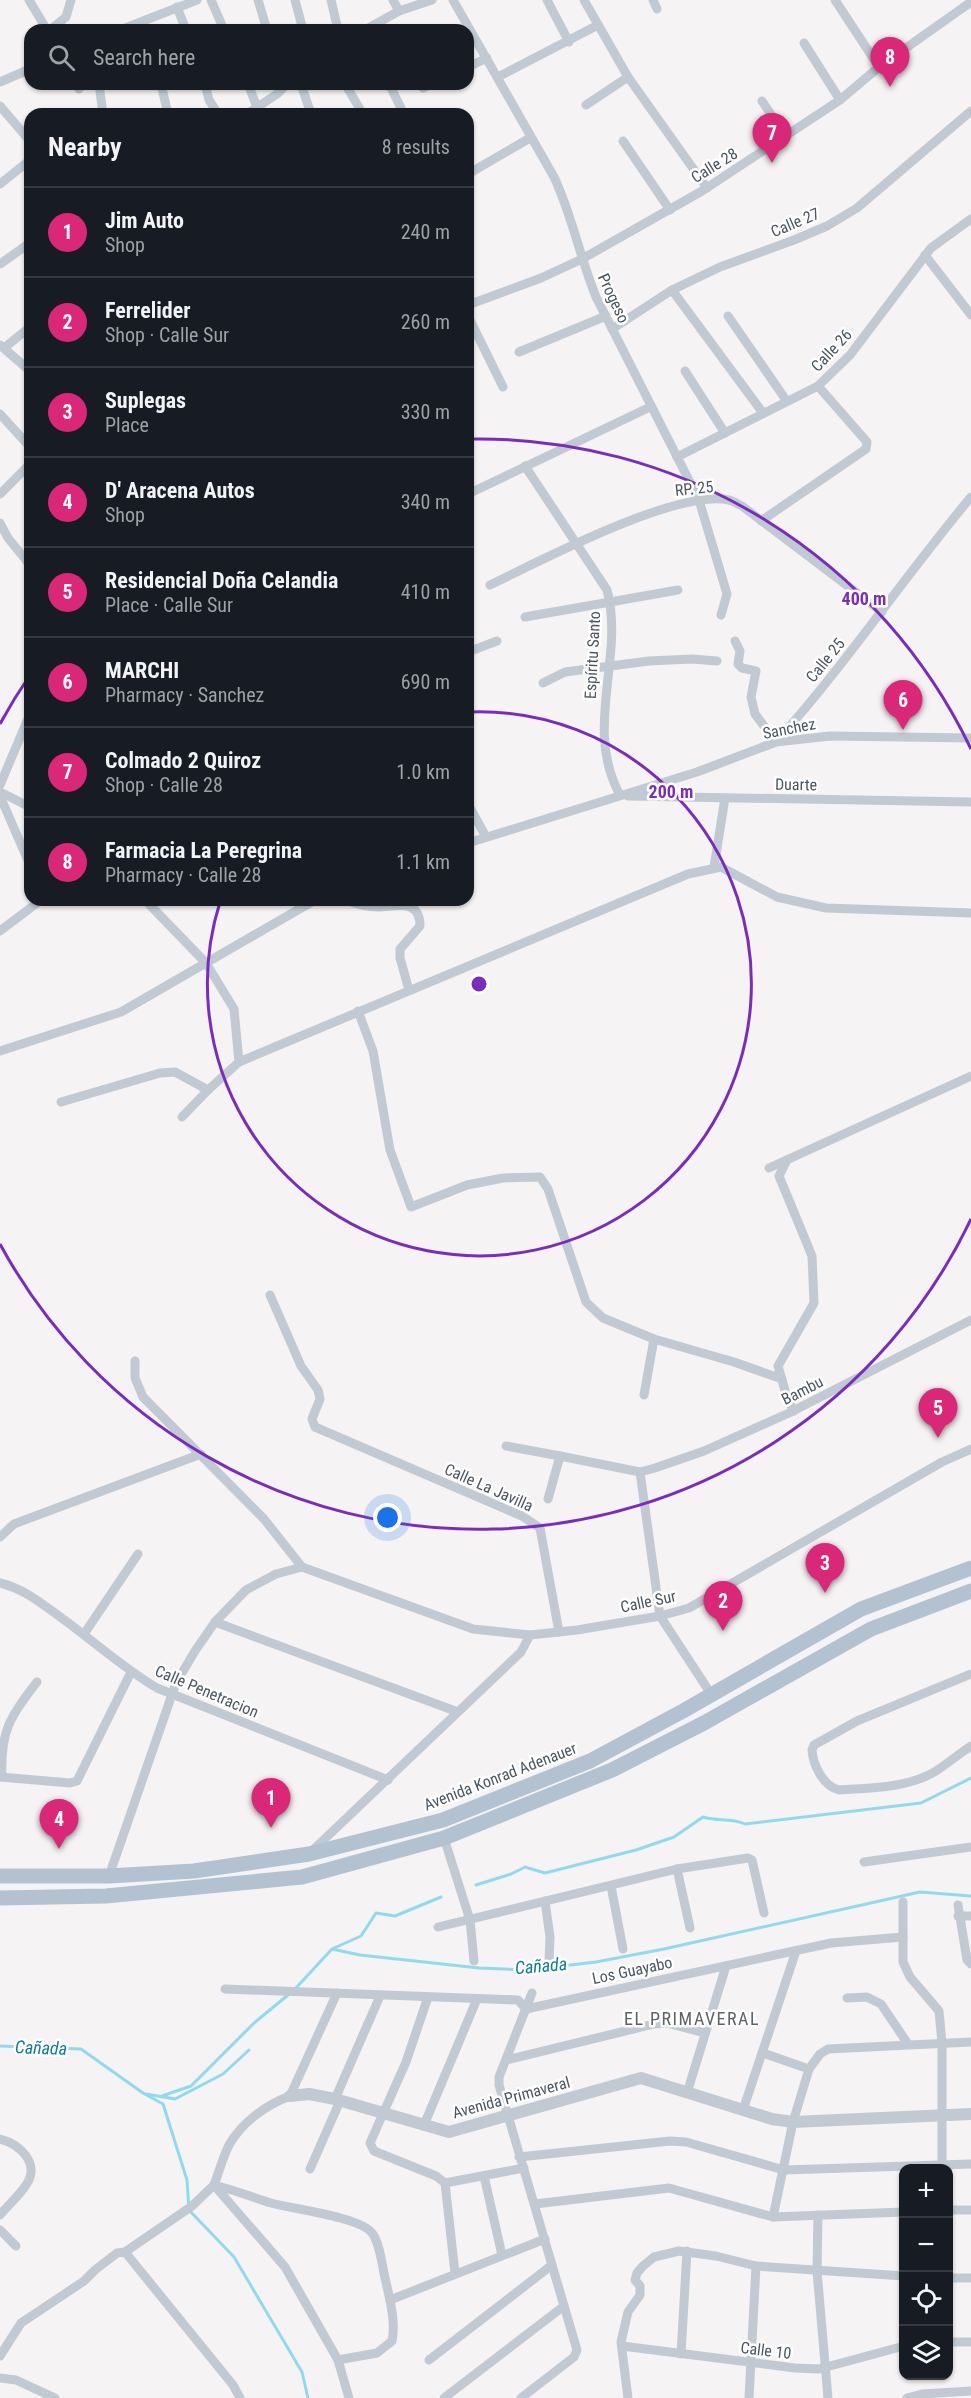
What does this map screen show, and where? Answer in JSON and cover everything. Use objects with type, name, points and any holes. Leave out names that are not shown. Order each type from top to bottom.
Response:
[{"type":"main road","name":"Avenida Konrad Adenauer","points":[[0,1876],[109,1876],[194,1871],[309,1854],[443,1820],[590,1761],[861,1609],[971,1568]]},
{"type":"main road","points":[[0,1898],[106,1896],[302,1877],[444,1838],[612,1770],[704,1723],[872,1629],[971,1591]]},
{"type":"main road","points":[[861,1609],[872,1629]]},
{"type":"street","points":[[29,0],[45,24]]},
{"type":"street","points":[[57,24],[66,17],[71,0]]},
{"type":"street","points":[[141,24],[197,0]]},
{"type":"street","points":[[211,0],[221,24]]},
{"type":"street","points":[[258,0],[265,24]]},
{"type":"street","points":[[295,0],[301,24]]},
{"type":"street","points":[[331,0],[337,24]]},
{"type":"street","points":[[393,0],[399,11]]},
{"type":"street","points":[[376,24],[399,11],[432,0]]},
{"type":"street","name":"Progeso","points":[[453,0],[467,24]]},
{"type":"street","points":[[546,0],[569,42]]},
{"type":"street","points":[[584,0],[628,77],[707,188]]},
{"type":"street","points":[[835,0],[879,67]]},
{"type":"street","name":"Calle 28","points":[[474,304],[541,278],[582,259],[707,188],[840,100],[879,67],[971,2]]},
{"type":"street","points":[[177,8],[184,24]]},
{"type":"street","points":[[498,77],[598,25]]},
{"type":"street","name":"Progeso","points":[[474,36],[562,194],[585,271],[650,407],[699,500],[727,594],[722,615]]},
{"type":"street","points":[[804,43],[840,100]]},
{"type":"street","points":[[474,64],[487,58]]},
{"type":"street","points":[[0,82],[24,72]]},
{"type":"street","points":[[586,105],[628,77]]},
{"type":"street","points":[[100,90],[102,108]]},
{"type":"street","points":[[162,90],[167,108]]},
{"type":"street","points":[[206,90],[214,108]]},
{"type":"street","points":[[250,90],[257,106]]},
{"type":"street","points":[[254,108],[282,90]]},
{"type":"street","points":[[303,90],[309,108]]},
{"type":"street","points":[[349,90],[359,108]]},
{"type":"street","points":[[392,90],[401,108]]},
{"type":"street","points":[[762,102],[786,137]]},
{"type":"street","points":[[0,106],[24,134]]},
{"type":"street","name":"Calle 27","points":[[612,329],[672,290],[720,267],[827,226],[857,207],[971,111]]},
{"type":"street","points":[[474,171],[530,138]]},
{"type":"street","points":[[623,141],[670,210]]},
{"type":"street","points":[[0,184],[24,165]]},
{"type":"street","name":"Calle 26","points":[[677,457],[786,400],[818,386],[850,355],[931,248],[971,219]]},
{"type":"street","points":[[0,264],[24,247]]},
{"type":"street","points":[[925,255],[971,315]]},
{"type":"street","points":[[672,290],[763,413]]},
{"type":"street","points":[[519,352],[606,316]]},
{"type":"street","points":[[729,316],[786,400]]},
{"type":"street","points":[[474,328],[503,387]]},
{"type":"street","points":[[24,331],[2,347],[24,366]]},
{"type":"street","points":[[685,370],[725,433]]},
{"type":"street","points":[[761,521],[866,449],[867,442],[818,386]]},
{"type":"street","points":[[474,491],[650,407]]},
{"type":"street","points":[[0,414],[24,440]]},
{"type":"street","name":"Espíritu Santo","points":[[525,466],[607,590],[610,601],[611,641],[604,716],[607,765],[620,795]]},
{"type":"street","points":[[0,494],[24,470]]},
{"type":"street","name":"Calle 25","points":[[776,742],[882,612],[940,534],[971,497]]},
{"type":"street","name":"RP. 25","points":[[490,585],[576,544],[668,506],[699,500],[728,500],[742,506],[882,612]]},
{"type":"street","points":[[0,523],[8,538],[24,558]]},
{"type":"street","points":[[525,617],[678,590]]},
{"type":"street","points":[[474,650],[497,641]]},
{"type":"street","points":[[735,641],[740,651],[738,664],[742,668],[756,671],[751,698],[755,714],[776,742]]},
{"type":"street","points":[[543,683],[565,672],[608,666],[692,659],[717,661]]},
{"type":"street","points":[[0,785],[24,728]]},
{"type":"street","name":"Sanchez","points":[[474,841],[697,772],[776,742],[830,736],[971,738]]},
{"type":"street","points":[[0,794],[24,804]]},
{"type":"street","points":[[0,794],[24,851]]},
{"type":"street","name":"Duarte","points":[[620,795],[971,802]]},
{"type":"street","points":[[714,867],[725,798]]},
{"type":"street","points":[[474,815],[486,837]]},
{"type":"street","points":[[182,1117],[239,1062],[688,874],[714,867],[728,870],[746,882],[777,897],[826,908],[971,913]]},
{"type":"street","points":[[0,931],[33,906]]},
{"type":"street","points":[[151,906],[206,963],[234,1009],[239,1062]]},
{"type":"street","points":[[0,1051],[121,1012],[305,906]]},
{"type":"street","points":[[368,906],[406,906],[414,908],[420,916],[420,926],[400,949],[400,958],[409,990]]},
{"type":"street","points":[[358,1011],[373,1051],[390,1150],[411,1207],[467,1185],[503,1178],[540,1177],[548,1190],[586,1302],[603,1318],[654,1338],[782,1379]]},
{"type":"street","points":[[61,1102],[160,1073],[175,1072],[208,1090]]},
{"type":"street","points":[[769,1168],[971,1076]]},
{"type":"street","points":[[787,1160],[779,1176],[812,1257],[814,1303],[778,1365],[788,1401],[794,1411]]},
{"type":"street","name":"Calle La Javilla","points":[[270,1295],[300,1366],[318,1390],[320,1399],[312,1419],[315,1427],[536,1524],[540,1528],[559,1632]]},
{"type":"street","name":"Bambu","points":[[640,1472],[704,1451],[794,1411],[971,1320]]},
{"type":"street","points":[[644,1395],[654,1338]]},
{"type":"street","points":[[109,1876],[176,1683],[214,1622],[246,1590],[276,1574],[302,1567],[264,1519],[143,1397],[135,1378],[135,1361]]},
{"type":"street","points":[[506,1446],[640,1472],[660,1616],[711,1694]]},
{"type":"street","name":"Calle Sur","points":[[302,1567],[473,1629],[530,1635],[660,1616],[690,1608],[942,1462],[971,1449]]},
{"type":"street","points":[[0,1537],[14,1524],[201,1454]]},
{"type":"street","points":[[548,1499],[560,1456]]},
{"type":"street","points":[[84,1634],[138,1554]]},
{"type":"street","name":"Calle Penetracion","points":[[0,1583],[12,1586],[45,1604],[131,1672],[172,1696],[387,1780]]},
{"type":"street","points":[[214,1622],[458,1712]]},
{"type":"street","points":[[309,1854],[522,1652],[530,1635]]},
{"type":"street","points":[[37,1682],[18,1706],[6,1728],[1,1752],[1,1777],[70,1784],[77,1781],[131,1672]]},
{"type":"street","points":[[971,1674],[857,1721],[814,1745],[813,1756],[819,1774],[834,1789],[897,1785],[917,1779],[935,1772],[971,1746]]},
{"type":"street","points":[[444,1838],[470,1920],[474,1961]]},
{"type":"street","points":[[864,1862],[971,1847]]},
{"type":"street","points":[[438,1927],[677,1869],[750,1858],[764,1913]]},
{"type":"street","points":[[677,1869],[690,1928]]},
{"type":"street","points":[[611,1886],[623,1949]]},
{"type":"street","points":[[545,1901],[550,1937],[549,1962]]},
{"type":"street","points":[[903,1902],[903,1962],[910,1977],[939,2011],[942,2043],[940,2115],[942,2164]]},
{"type":"street","points":[[958,1905],[967,1960],[971,1964]]},
{"type":"street","points":[[958,1916],[971,1916]]},
{"type":"street","name":"Los Guayabo","points":[[526,2009],[843,1942],[903,1937]]},
{"type":"street","points":[[743,2110],[796,1951]]},
{"type":"street","points":[[687,2093],[726,1966]]},
{"type":"street","points":[[225,1989],[518,2000],[526,2009]]},
{"type":"street","points":[[290,2096],[337,1993]]},
{"type":"street","points":[[521,2398],[532,2395],[576,2354],[535,2204],[507,2116],[499,2077],[532,1993]]},
{"type":"street","points":[[310,2169],[380,1996]]},
{"type":"street","points":[[428,1997],[406,2062],[370,2143],[372,2149],[436,2176],[445,2184],[455,2273]]},
{"type":"street","points":[[847,1998],[867,1997],[881,2004],[908,2044]]},
{"type":"street","points":[[424,2125],[477,1999]]},
{"type":"street","points":[[506,2060],[654,2024],[667,2024],[705,2033]]},
{"type":"street","points":[[773,2217],[793,2122],[809,2069],[820,2054],[828,2049],[971,2042]]},
{"type":"street","points":[[763,2053],[809,2069]]},
{"type":"street","name":"Avenida Primaveral","points":[[214,2185],[230,2145],[249,2121],[272,2103],[290,2096],[309,2094],[338,2100],[448,2132],[641,2078],[772,2119],[793,2122],[971,2114]]},
{"type":"street","points":[[0,2139],[18,2146],[25,2153],[30,2172],[28,2184],[0,2215]]},
{"type":"street","points":[[519,2157],[670,2140],[686,2142],[784,2170],[899,2168]]},
{"type":"street","points":[[953,2166],[971,2164]]},
{"type":"street","points":[[445,2184],[524,2168]]},
{"type":"street","points":[[484,2176],[502,2255]]},
{"type":"street","points":[[0,2356],[21,2323],[84,2281],[94,2270],[117,2253],[125,2252],[192,2206],[214,2185]]},
{"type":"street","points":[[214,2185],[271,2203],[350,2221],[372,2234],[390,2300],[394,2332],[392,2341],[377,2353],[338,2360]]},
{"type":"street","points":[[214,2185],[285,2266],[338,2360],[349,2398]]},
{"type":"street","points":[[535,2204],[669,2188],[773,2217],[899,2212]]},
{"type":"street","points":[[953,2210],[971,2210]]},
{"type":"street","points":[[818,2215],[817,2271],[828,2398]]},
{"type":"street","points":[[0,2230],[16,2246]]},
{"type":"street","points":[[390,2300],[545,2239]]},
{"type":"street","points":[[628,2398],[621,2342],[628,2312],[640,2295],[640,2286],[635,2280],[637,2272],[654,2258],[687,2251],[756,2266],[899,2276]]},
{"type":"street","points":[[681,2354],[687,2251]]},
{"type":"street","points":[[125,2252],[233,2385],[240,2398]]},
{"type":"street","points":[[429,2360],[552,2265]]},
{"type":"street","points":[[750,2398],[756,2266]]},
{"type":"street","points":[[953,2278],[971,2278]]},
{"type":"street","points":[[444,2398],[564,2306]]},
{"type":"street","points":[[953,2342],[971,2342]]},
{"type":"street","name":"Calle 10","points":[[622,2346],[795,2368],[826,2367],[899,2347]]},
{"type":"street","points":[[0,2378],[16,2380],[55,2398]]},
{"type":"street","points":[[907,2398],[922,2394],[971,2391]]},
{"type":"waterway","points":[[476,1885],[525,1867],[545,1873],[636,1850],[674,1837],[703,1817],[745,1824],[921,1803],[971,1778]]},
{"type":"waterway","name":"Cañada","points":[[295,1989],[332,1949],[360,1955],[479,1968],[528,1970],[596,1962],[664,1949],[920,1892],[971,1896]]},
{"type":"waterway","points":[[332,1949],[361,1936],[376,1913],[395,1916],[441,1897]]},
{"type":"waterway","name":"Cañada","points":[[162,2096],[191,2086],[254,2023],[288,1995]]},
{"type":"waterway","name":"Cañada","points":[[0,2046],[81,2049],[143,2093],[163,2104],[187,2180],[189,2210],[234,2257],[302,2372],[308,2398]]},
{"type":"waterway","points":[[146,2094],[175,2099],[223,2074],[249,2050]]},
{"type":"place","name":"Farmacia La Peregrina","points":[[890,87]]},
{"type":"place","name":"Colmado 2 Quiroz","points":[[772,163]]},
{"type":"place","name":"MARCHI","points":[[903,730]]},
{"type":"place","name":"Residencial Doña Celandia","points":[[938,1438]]},
{"type":"place","name":"Suplegas","points":[[825,1593]]},
{"type":"place","name":"Ferrelider","points":[[723,1631]]},
{"type":"place","name":"Jim Auto","points":[[271,1828]]},
{"type":"place","name":"D' Aracena Autos","points":[[59,1849]]},
{"type":"district","name":"EL PRIMAVERAL","points":[[692,2019]]}]
